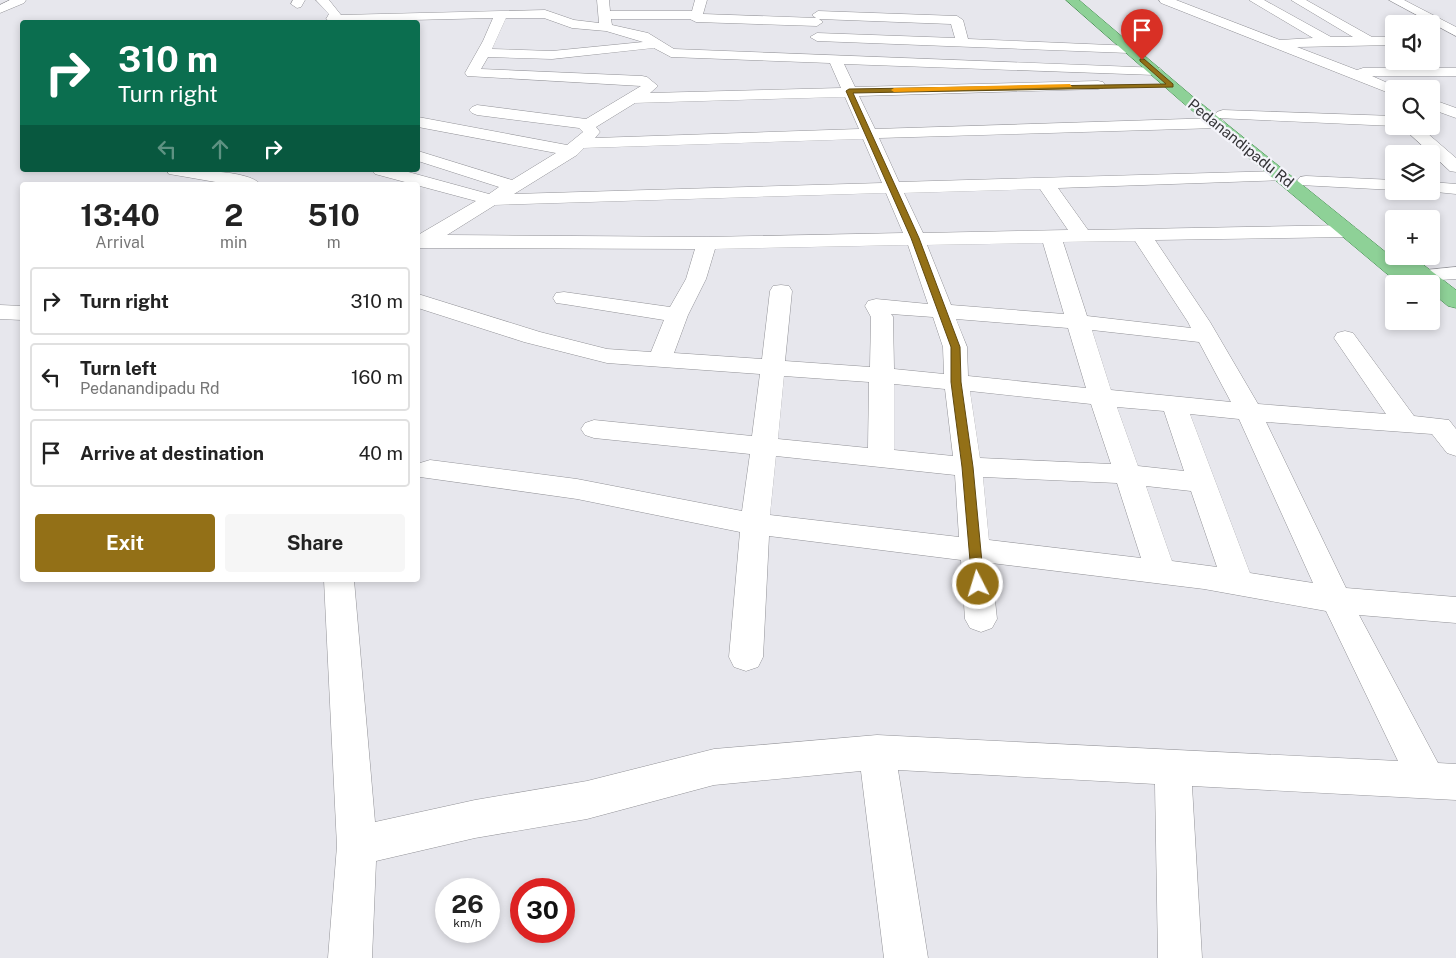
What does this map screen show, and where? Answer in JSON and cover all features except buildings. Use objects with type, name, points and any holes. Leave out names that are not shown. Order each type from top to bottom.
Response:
[{"type":"main road","name":"Pedanandipadu Rd","points":[[1072,0],[1129,49],[1153,78],[1171,85],[1220,119],[1306,181],[1385,244]]},
{"type":"main road","name":"Pedanandipadu Rd","points":[[1085,0],[1220,119],[1280,176],[1348,231],[1412,275]]},
{"type":"main road","name":"Pedanandipadu Rd","points":[[1407,265],[1415,275]]},
{"type":"main road","name":"Pedanandipadu Rd","points":[[1440,292],[1456,301]]},
{"type":"main road","points":[[1440,307],[1456,320]]},
{"type":"street","points":[[0,9],[20,0]]},
{"type":"street","points":[[322,0],[336,14],[332,20]]},
{"type":"street","points":[[468,14],[488,0]]},
{"type":"street","points":[[603,0],[605,21]]},
{"type":"street","points":[[701,0],[696,18],[957,20],[962,42]]},
{"type":"street","points":[[818,0],[817,37],[826,58],[849,91],[915,238],[956,347],[956,382],[968,467],[981,619]]},
{"type":"street","points":[[1165,0],[1385,87]]},
{"type":"street","points":[[1255,0],[1328,41]]},
{"type":"street","points":[[1297,0],[1369,40]]},
{"type":"street","points":[[1395,0],[1453,38]]},
{"type":"street","points":[[390,18],[412,4]]},
{"type":"street","points":[[332,20],[468,14],[545,14],[572,24],[697,15]]},
{"type":"street","points":[[477,110],[589,124],[634,98],[656,82],[472,72],[501,14]]},
{"type":"street","points":[[605,21],[643,36],[671,53],[674,60],[826,58],[1153,78]]},
{"type":"street","points":[[817,37],[1129,49]]},
{"type":"street","points":[[1274,44],[1385,40]]},
{"type":"street","points":[[483,53],[552,55],[657,45]]},
{"type":"street","points":[[1345,72],[1456,72]]},
{"type":"street","points":[[634,98],[1113,85]]},
{"type":"street","points":[[1440,109],[1451,116]]},
{"type":"street","points":[[420,122],[575,147],[868,136],[1220,119],[1385,121]]},
{"type":"street","points":[[420,242],[575,147],[592,132],[586,126],[589,124]]},
{"type":"street","points":[[1419,135],[1456,167]]},
{"type":"street","points":[[420,157],[514,186]]},
{"type":"street","points":[[186,172],[244,182]]},
{"type":"street","points":[[388,172],[491,200],[1280,176]]},
{"type":"street","points":[[1306,181],[1385,185]]},
{"type":"street","points":[[1044,183],[1082,236]]},
{"type":"street","points":[[1440,188],[1456,189]]},
{"type":"street","points":[[420,243],[707,243],[1348,231]]},
{"type":"street","points":[[1141,235],[1206,336],[1249,412],[1336,600],[1442,781]]},
{"type":"street","points":[[1051,236],[1101,396],[1161,572]]},
{"type":"street","points":[[660,359],[677,315],[696,279],[707,243]]},
{"type":"street","points":[[1440,276],[1456,273]]},
{"type":"street","points":[[746,657],[755,524],[781,290]]},
{"type":"street","points":[[564,298],[677,315]]},
{"type":"street","points":[[420,302],[532,337],[607,356],[882,375],[1249,412],[1440,426],[1456,447]]},
{"type":"street","points":[[880,458],[882,317],[876,306],[1077,322],[1206,336]]},
{"type":"street","points":[[0,312],[20,313]]},
{"type":"street","points":[[1345,338],[1406,424]]},
{"type":"street","points":[[1174,404],[1238,583]]},
{"type":"street","points":[[594,430],[968,467],[1128,474],[1202,483]]},
{"type":"street","points":[[430,470],[577,489],[755,524],[1161,572],[1336,600],[1456,610]]},
{"type":"street","points":[[339,582],[357,846],[350,958]]},
{"type":"street","points":[[357,846],[475,819],[587,800],[714,766],[877,752],[1442,781]]},
{"type":"street","points":[[877,752],[906,958]]},
{"type":"street","points":[[1173,767],[1180,958]]},
{"type":"slow traffic","points":[[894,90],[1070,86]]},
{"type":"route","points":[[978,584],[968,467],[956,382],[956,347],[915,238],[849,91],[1171,85],[1142,60]]}]
